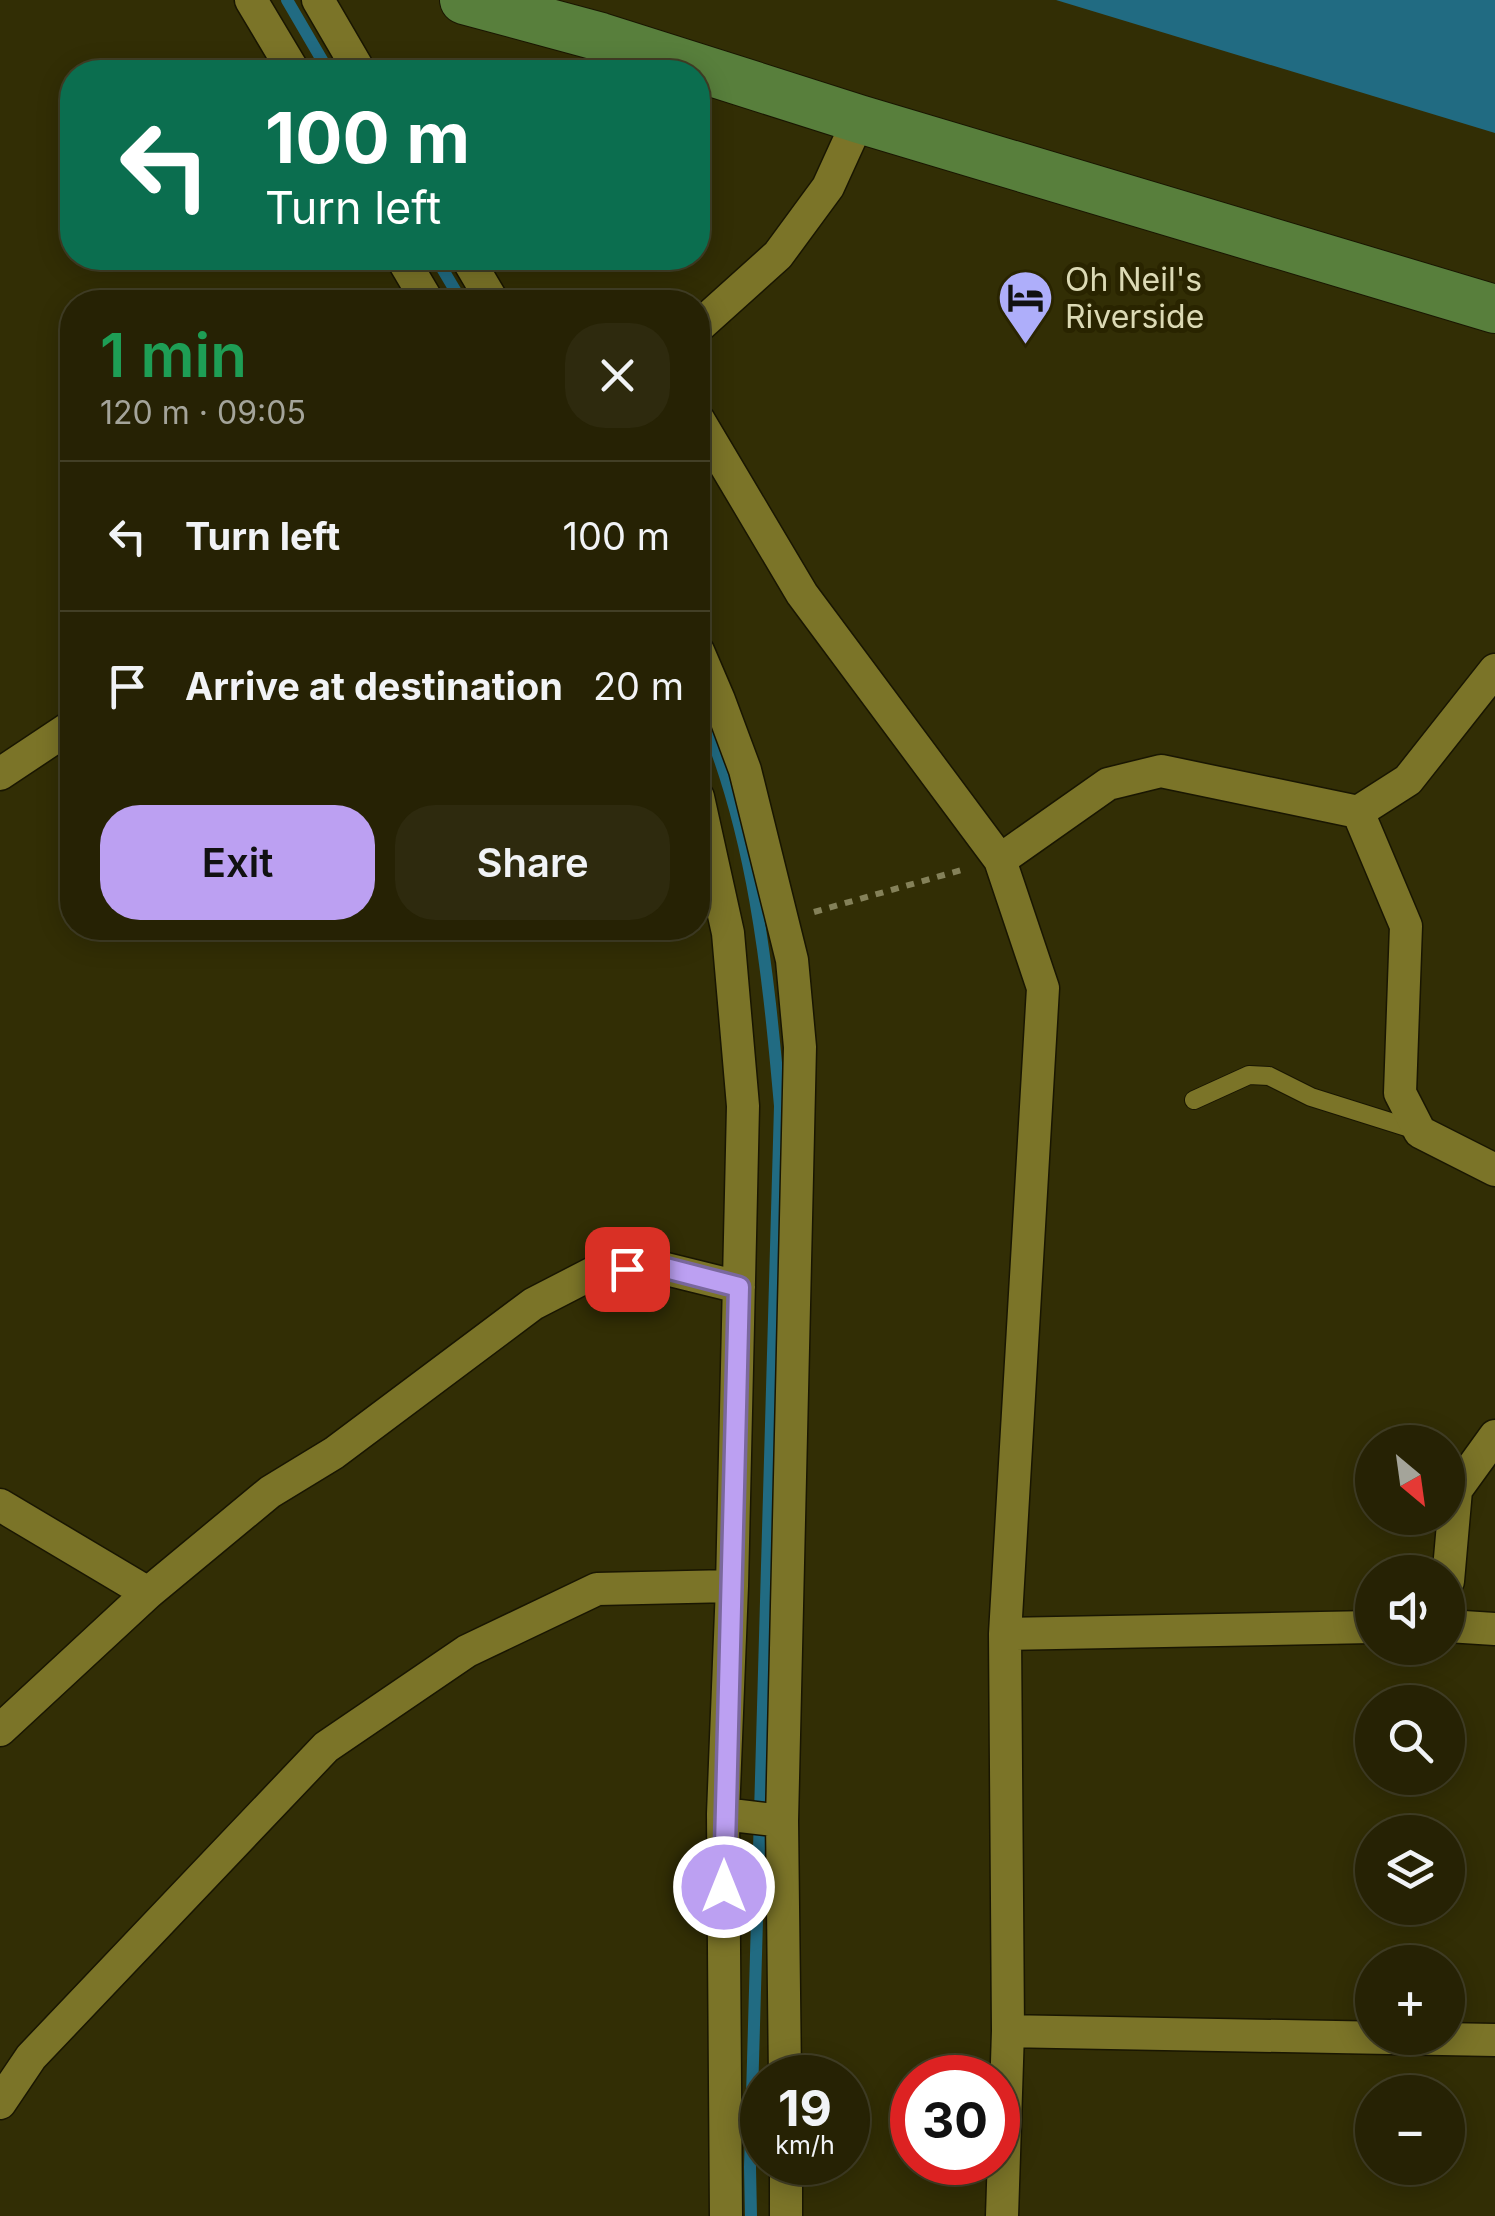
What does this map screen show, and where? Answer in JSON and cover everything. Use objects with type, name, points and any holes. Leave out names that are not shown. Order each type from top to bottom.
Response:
[{"type":"street","points":[[251,0],[287,60]]},
{"type":"street","points":[[318,0],[353,60]]},
{"type":"street","points":[[464,0],[671,60]]},
{"type":"street","points":[[710,72],[1495,309]]},
{"type":"street","points":[[710,316],[778,255],[828,187],[859,119]]},
{"type":"street","points":[[710,439],[802,594],[1000,860],[1043,988],[1005,1634],[1008,2030],[1002,2216]]},
{"type":"street","points":[[1000,860],[1108,784],[1161,771],[1358,812],[1408,780],[1495,670]]},
{"type":"street","points":[[710,678],[745,770],[784,921],[798,1029],[800,1106],[782,1821],[785,2055]]},
{"type":"street","points":[[0,774],[60,734]]},
{"type":"street","points":[[1358,812],[1406,926],[1400,1094],[1420,1132],[1495,1170]]},
{"type":"street","points":[[710,851],[728,932],[743,1106],[724,1814],[726,2216]]},
{"type":"street","points":[[0,1730],[148,1593],[270,1492],[334,1453],[533,1304],[597,1271],[658,1266],[739,1287]]},
{"type":"street","points":[[1450,1555],[1456,1490],[1495,1436]]},
{"type":"street","points":[[0,1505],[148,1593]]},
{"type":"street","points":[[0,2103],[32,2057],[326,1747],[467,1651],[596,1589],[732,1586]]},
{"type":"street","points":[[1005,1634],[1355,1627]]},
{"type":"street","points":[[1465,1627],[1495,1630]]},
{"type":"street","points":[[724,1814],[782,1821]]},
{"type":"street","points":[[1008,2030],[1495,2040]]},
{"type":"street","points":[[786,2185],[786,2216]]},
{"type":"lane","points":[[1194,1100],[1248,1074],[1269,1076],[1311,1097],[1420,1132]]},
{"type":"path","points":[[784,921],[1000,860]]},
{"type":"water","points":[[1056,0],[1495,0],[1495,133]]},
{"type":"waterway","points":[[287,0],[322,60]]},
{"type":"waterway","points":[[443,270],[455,290]]},
{"type":"waterway","points":[[710,734],[733,801],[756,902],[780,1106],[751,2216]]},
{"type":"place","name":"Oh Neil's Riverside","points":[[1026,347]]},
{"type":"route","points":[[627,1269],[658,1266],[739,1287],[724,1887]]}]
